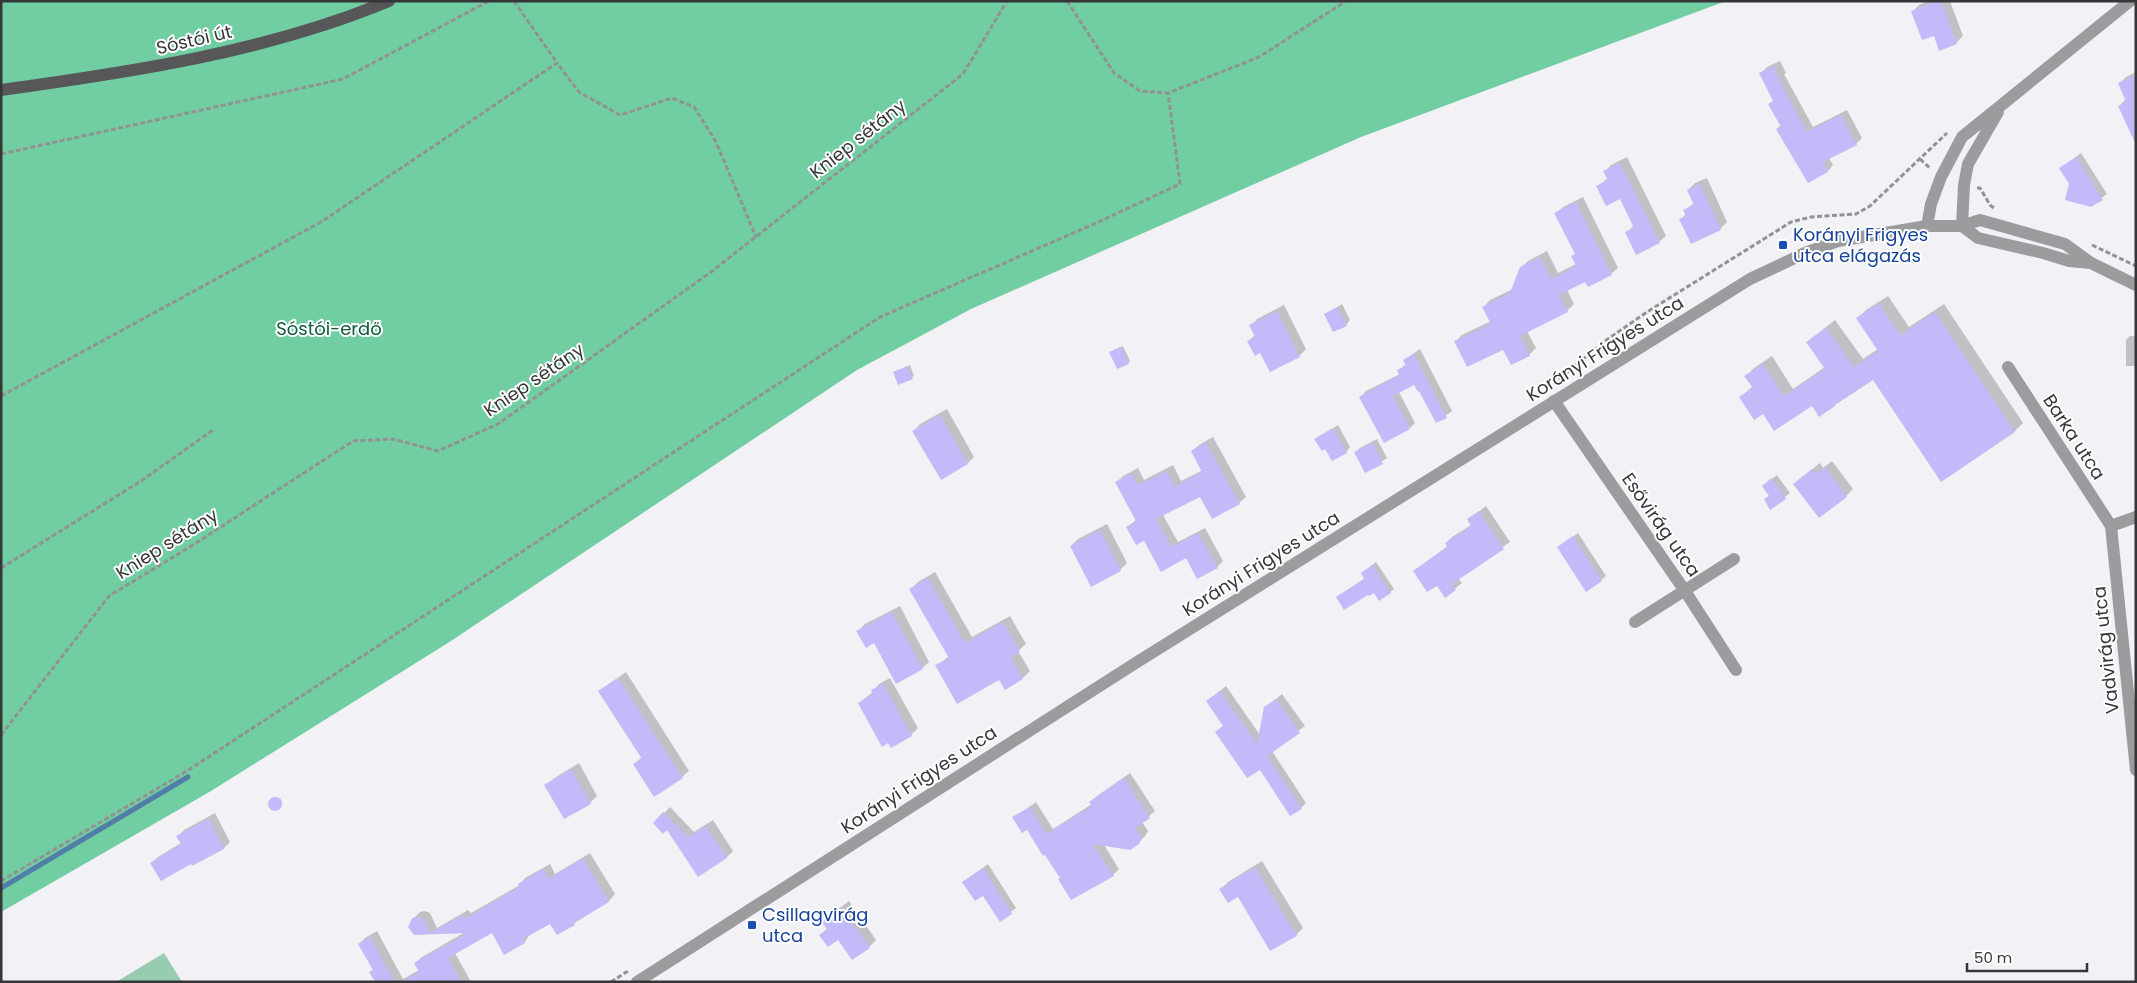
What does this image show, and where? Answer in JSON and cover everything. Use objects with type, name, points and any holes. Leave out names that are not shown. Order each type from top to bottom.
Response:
[{"type":"main road","name":"Sóstói út","points":[[1,90],[186,61],[317,27],[389,1]]},
{"type":"street","points":[[1926,226],[1931,204],[1941,177],[1962,137],[2130,1]]},
{"type":"street","points":[[2003,104],[1968,164],[1964,185],[1962,226],[1978,238],[1993,243],[2043,253],[2069,261],[2091,263],[2136,285]]},
{"type":"street","name":"Korányi Frigyes utca","points":[[637,982],[1134,664],[1750,279],[1805,253],[1838,241],[1926,226],[1962,226],[1980,220],[2039,235],[2065,244],[2091,263]]},
{"type":"street","name":"Barka utca","points":[[2008,367],[2112,526]]},
{"type":"street","name":"Esővirág utca","points":[[1554,401],[1685,591],[1736,670]]},
{"type":"street","points":[[2112,526],[2136,517]]},
{"type":"street","name":"Vadvirág utca","points":[[2112,526],[2136,770]]},
{"type":"street","points":[[1635,622],[1734,559]]},
{"type":"path","points":[[1,154],[343,79],[489,1]]},
{"type":"path","points":[[514,1],[556,63],[579,92],[620,114],[672,98],[694,107],[716,142],[756,237]]},
{"type":"path","name":"Kniep sétány","points":[[1,735],[109,596],[193,545],[353,441],[393,439],[438,451],[498,424],[711,272],[963,74],[1007,1]]},
{"type":"path","points":[[1067,1],[1114,73],[1140,91],[1168,93],[1259,57],[1346,1]]},
{"type":"path","points":[[1,396],[321,222],[556,63]]},
{"type":"path","points":[[1,881],[187,771],[880,317],[1094,224],[1180,184],[1168,93]]},
{"type":"path","points":[[1920,159],[1941,177]]},
{"type":"path","points":[[1964,185],[1980,188],[1990,205],[2001,213]]},
{"type":"path","points":[[2088,243],[2136,266]]},
{"type":"path","points":[[1,568],[141,481],[213,430]]},
{"type":"green space","name":"Sóstói-erdő","points":[[1,1],[1726,1],[1361,137],[971,309],[857,370],[451,641],[211,791],[1,912]]},
{"type":"green space","points":[[164,953],[182,982],[116,982]]},
{"type":"building","points":[[1941,1],[1957,44],[1939,51],[1934,36],[1922,40],[1911,11]]},
{"type":"building","points":[[1774,66],[1779,80],[1807,132],[1841,115],[1857,145],[1823,162],[1828,172],[1808,183],[1776,129],[1781,127],[1768,104],[1773,101],[1759,73]]},
{"type":"building","points":[[2136,75],[2136,145],[2118,106],[2126,102],[2118,83]]},
{"type":"building","points":[[2076,157],[2103,200],[2091,207],[2065,200],[2069,184],[2059,168]]},
{"type":"building","points":[[1620,163],[1660,243],[1636,255],[1625,232],[1634,228],[1620,199],[1606,206],[1596,186],[1608,180],[1603,171]]},
{"type":"building","points":[[1700,184],[1721,230],[1691,244],[1679,219],[1686,216],[1683,210],[1694,205],[1687,190]]},
{"type":"building","points":[[1576,202],[1612,275],[1588,287],[1585,282],[1559,295],[1568,312],[1520,336],[1530,356],[1511,365],[1503,350],[1467,367],[1454,341],[1491,324],[1482,307],[1510,293],[1520,267],[1540,257],[1551,279],[1576,266],[1571,256],[1575,254],[1554,213]]},
{"type":"building","points":[[1879,303],[1900,335],[1935,312],[2015,432],[1941,482],[1873,380],[1819,417],[1812,406],[1774,431],[1763,414],[1754,420],[1739,397],[1753,388],[1744,376],[1763,364],[1784,396],[1825,369],[1806,342],[1826,328],[1854,367],[1878,351],[1856,318]]},
{"type":"building","points":[[1337,307],[1347,326],[1333,332],[1324,314]]},
{"type":"building","points":[[1277,311],[1300,357],[1270,372],[1260,353],[1255,356],[1247,341],[1255,337],[1249,325]]},
{"type":"building","points":[[1121,347],[1129,364],[1117,369],[1109,352]]},
{"type":"building","points":[[1414,354],[1447,418],[1436,423],[1414,385],[1393,396],[1410,429],[1384,443],[1359,397],[1399,375],[1397,370],[1406,366],[1403,360]]},
{"type":"building","points":[[908,366],[913,379],[898,385],[893,372]]},
{"type":"building","points":[[940,415],[968,464],[941,480],[912,431]]},
{"type":"building","points":[[1333,428],[1347,453],[1332,461],[1325,449],[1322,451],[1314,439]]},
{"type":"building","points":[[1206,442],[1240,504],[1212,519],[1200,497],[1156,519],[1172,547],[1198,533],[1218,568],[1197,579],[1186,558],[1161,572],[1144,541],[1136,545],[1126,527],[1136,521],[1115,482],[1131,473],[1138,485],[1166,471],[1175,487],[1202,472],[1191,451]]},
{"type":"building","points":[[1373,443],[1383,464],[1365,473],[1354,452]]},
{"type":"building","points":[[1825,467],[1847,497],[1819,518],[1793,484],[1812,469],[1816,474]]},
{"type":"building","points":[[1772,478],[1786,499],[1770,510],[1764,499],[1769,496],[1762,486]]},
{"type":"building","points":[[1479,511],[1504,549],[1452,584],[1456,590],[1445,598],[1437,586],[1427,592],[1413,571],[1447,547],[1445,543],[1471,526],[1467,519]]},
{"type":"building","points":[[1100,530],[1121,571],[1091,587],[1070,546]]},
{"type":"building","points":[[1573,536],[1602,581],[1586,592],[1557,547]]},
{"type":"building","points":[[1372,565],[1391,593],[1379,601],[1374,593],[1368,595],[1344,610],[1336,597],[1364,579],[1361,573]]},
{"type":"building","points":[[928,578],[965,643],[1003,622],[1020,652],[1011,657],[1023,679],[1005,690],[999,680],[957,704],[935,665],[949,658],[909,589]]},
{"type":"building","points":[[892,612],[923,669],[896,684],[874,643],[866,648],[856,631]]},
{"type":"building","points":[[618,678],[683,778],[654,797],[633,764],[642,759],[598,691]]},
{"type":"building","points":[[883,684],[912,736],[891,748],[888,743],[882,747],[858,703],[873,694],[871,690]]},
{"type":"building","points":[[1220,691],[1257,744],[1264,707],[1276,699],[1300,733],[1267,756],[1302,809],[1290,816],[1260,770],[1247,778],[1215,732],[1223,726],[1206,701]]},
{"type":"building","points":[[571,769],[591,804],[564,819],[544,785]]},
{"type":"building","points":[[1124,778],[1150,818],[1135,828],[1142,838],[1139,844],[1130,850],[1093,844],[1114,876],[1071,900],[1045,855],[1043,856],[1027,830],[1022,833],[1012,817],[1030,807],[1046,834],[1092,806],[1089,802]]},
{"type":"building","points":[[275,797],[280,799],[282,804],[280,809],[275,811],[270,809],[268,804],[270,799]]},
{"type":"building","points":[[663,812],[688,837],[706,826],[727,858],[698,877],[667,830],[663,834],[653,823]]},
{"type":"building","points":[[209,819],[224,849],[192,866],[191,864],[161,881],[150,863],[181,844],[176,836]]},
{"type":"building","points":[[583,858],[609,902],[557,935],[550,924],[523,939],[525,943],[504,955],[492,933],[448,958],[461,982],[401,982],[419,972],[414,963],[468,933],[414,935],[408,927],[412,918],[424,919],[430,933],[462,915],[464,919],[519,887],[518,884],[543,869],[549,879]]},
{"type":"building","points":[[1255,867],[1297,936],[1270,951],[1238,897],[1228,903],[1219,889]]},
{"type":"building","points":[[983,868],[1012,914],[1000,922],[983,896],[975,901],[962,882]]},
{"type":"building","points":[[841,907],[870,948],[852,960],[838,940],[828,947],[819,935],[827,929],[821,921]]},
{"type":"building","points":[[370,937],[395,982],[375,982],[369,972],[373,970],[358,944]]},
{"type":"waterway","points":[[1,888],[188,777]]},
{"type":"place","name":"Korányi Frigyes utca elágazás","points":[[1783,245]]},
{"type":"place","name":"Csillagvirág utca","points":[[752,925]]}]
